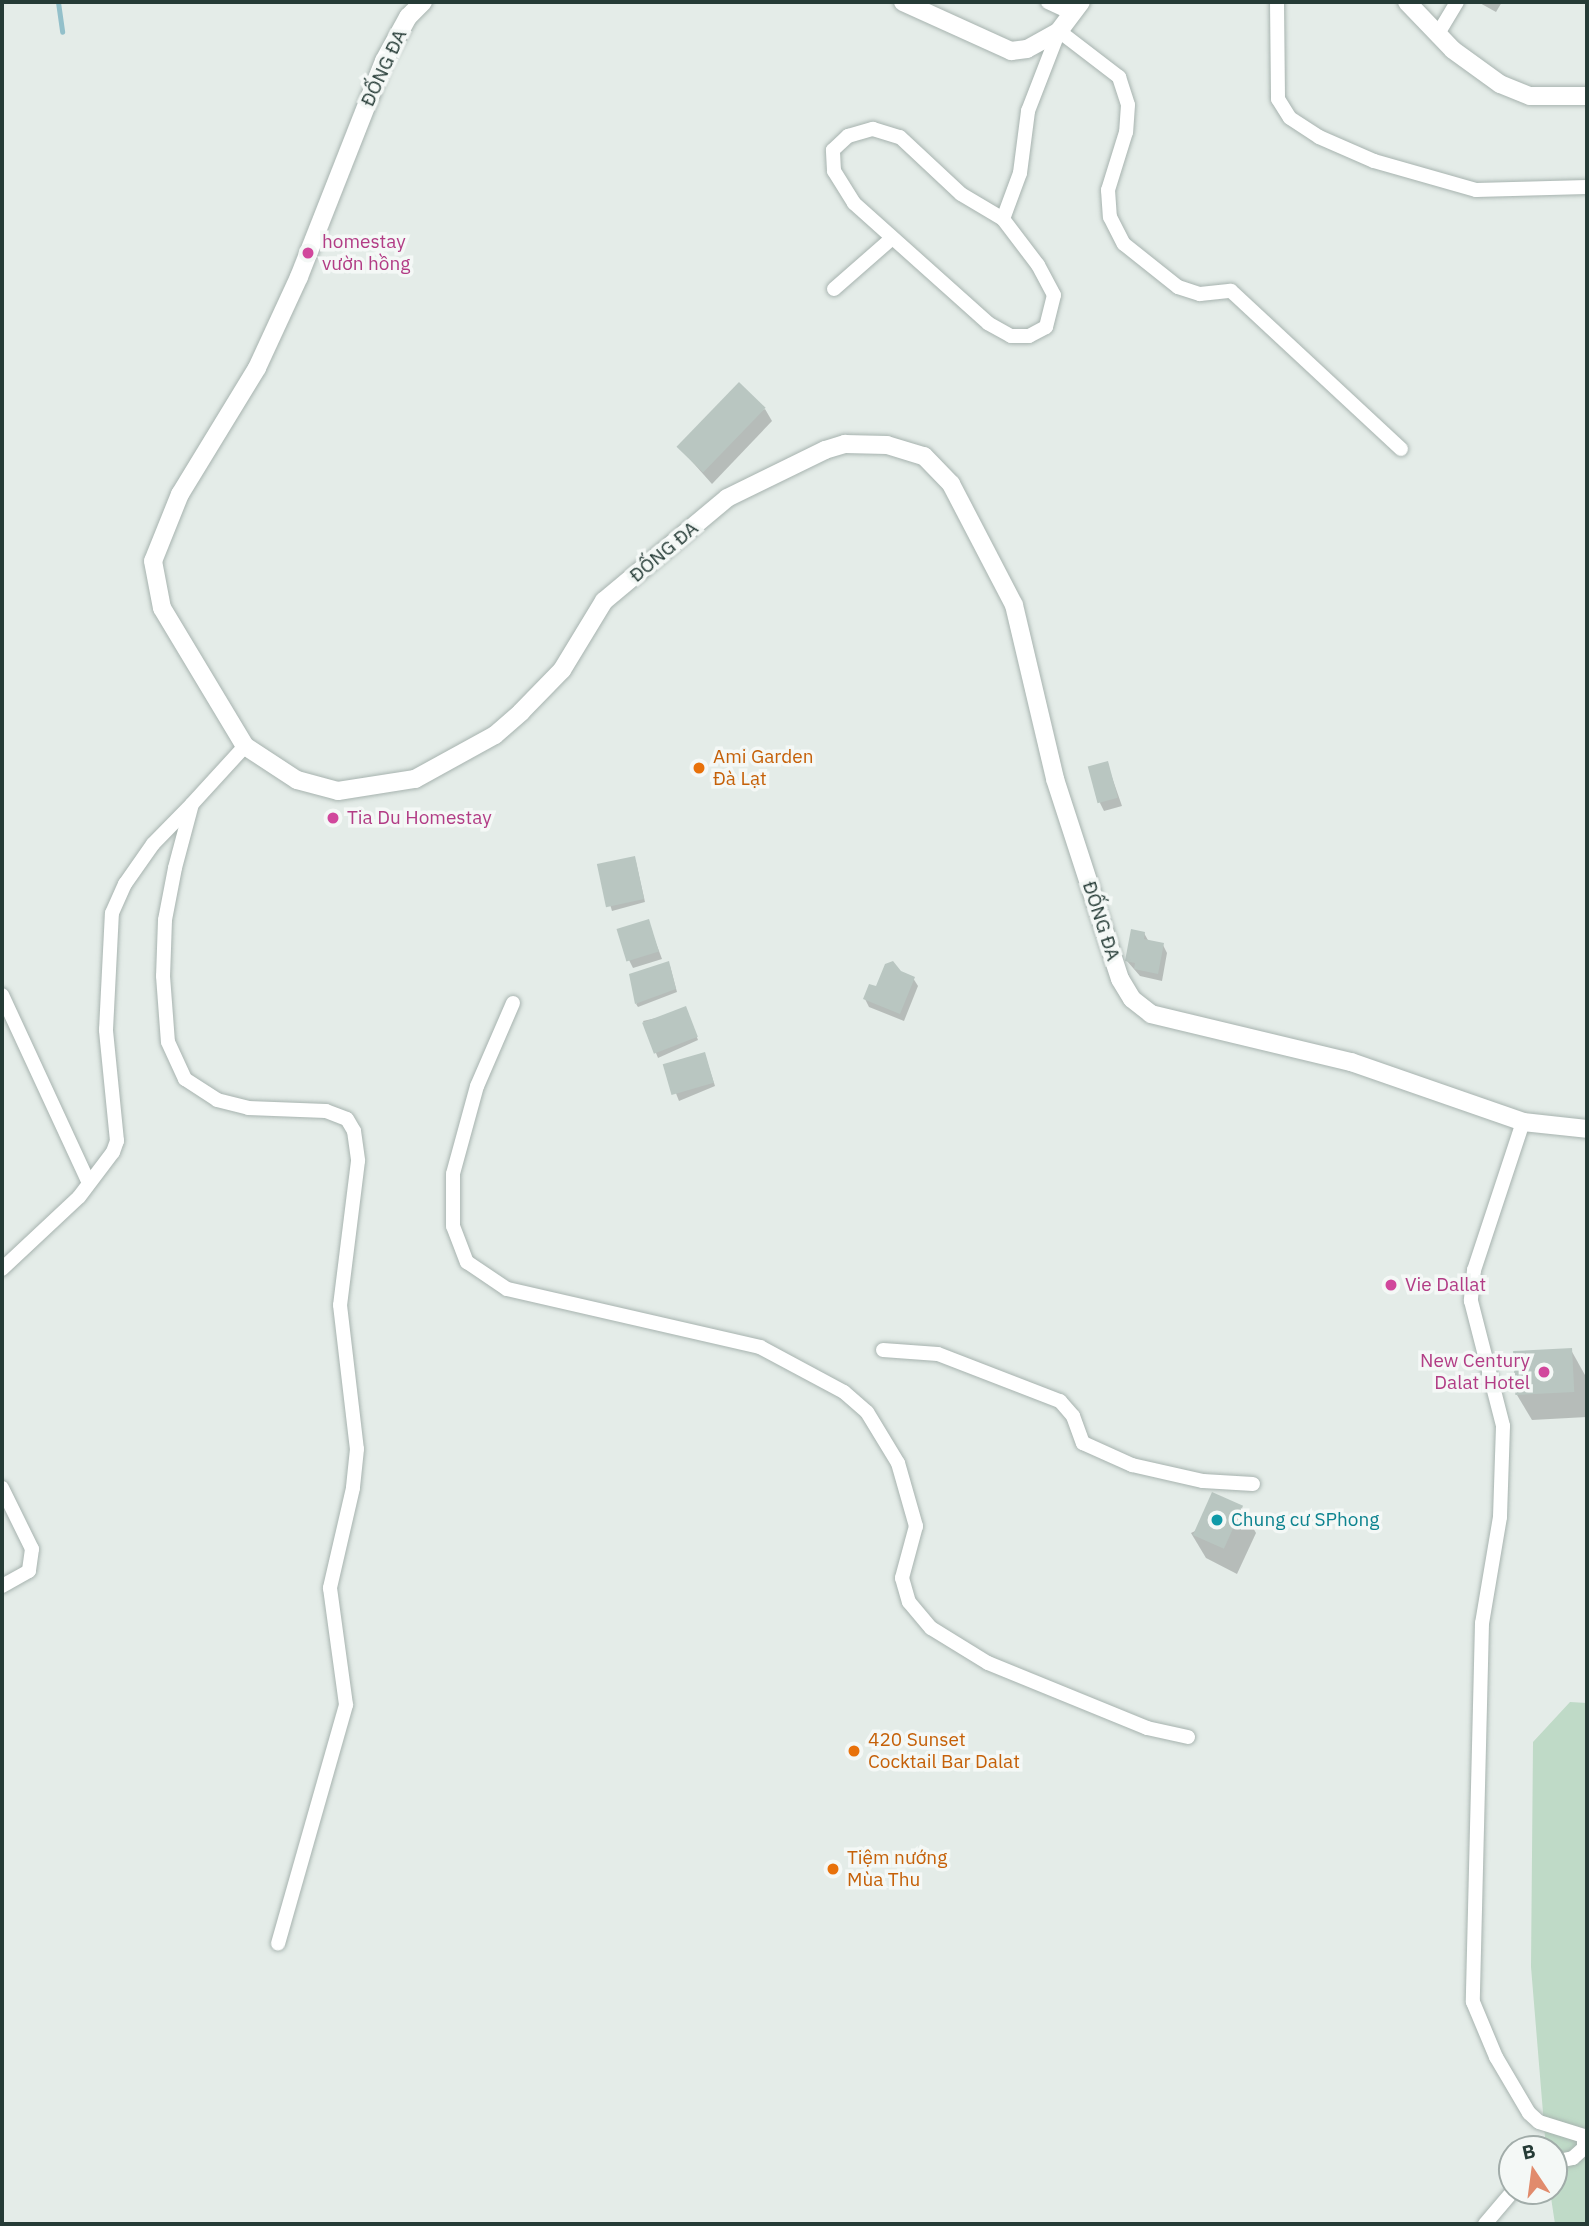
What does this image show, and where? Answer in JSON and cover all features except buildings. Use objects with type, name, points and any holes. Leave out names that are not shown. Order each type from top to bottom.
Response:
[{"type":"street","name":"ĐỐNG ĐA","points":[[423,2],[408,16],[384,61],[299,276],[257,368],[174,506],[153,561],[162,608],[245,746],[297,780],[338,791],[415,779],[495,735],[521,712],[562,670],[604,601],[727,498],[825,450],[845,444],[887,445],[924,456],[951,484],[1014,605],[1055,779],[1120,979],[1132,999],[1151,1014],[1351,1062],[1522,1122],[1587,1129]]},
{"type":"street","points":[[902,2],[1011,51],[1027,49],[1059,31]]},
{"type":"street","points":[[1003,219],[1020,173],[1028,111],[1059,31],[1077,7],[1048,2]]},
{"type":"street","points":[[1277,2],[1278,99],[1290,117],[1319,137],[1374,161],[1476,190],[1587,187]]},
{"type":"street","points":[[1407,2],[1453,50],[1500,84],[1530,96],[1587,96]]},
{"type":"street","points":[[1438,33],[1457,2]]},
{"type":"street","points":[[1059,31],[1119,77],[1128,106],[1126,132],[1108,190],[1110,217],[1124,244],[1178,287],[1200,294],[1231,291],[1401,449]]},
{"type":"street","points":[[873,130],[900,137],[961,194],[1003,219],[1038,265],[1054,295],[1053,313],[1046,327],[1029,336],[1011,337],[988,323],[890,240],[854,203],[834,171],[833,150],[848,136],[873,130]]},
{"type":"street","points":[[834,289],[890,240]]},
{"type":"street","points":[[2,1269],[89,1183],[117,1141],[107,1030],[113,913],[132,874],[245,746]]},
{"type":"street","points":[[192,804],[166,920],[164,994],[168,1042],[178,1070],[195,1088],[229,1106],[293,1107],[347,1119],[354,1131],[358,1161],[340,1305],[357,1449],[354,1488],[330,1588],[346,1705],[278,1943]]},
{"type":"street","points":[[2,995],[89,1183]]},
{"type":"street","points":[[513,1003],[477,1086],[453,1174],[453,1226],[467,1262],[507,1289],[760,1347],[844,1392],[867,1412],[898,1463],[916,1526],[902,1578],[909,1602],[930,1628],[988,1662],[1147,1728],[1188,1737]]},
{"type":"street","points":[[1522,1122],[1474,1270],[1471,1301],[1503,1426],[1500,1517],[1482,1623],[1473,2003],[1496,2057],[1529,2113],[1539,2122],[1584,2136],[1584,2148],[1568,2159]]},
{"type":"street","points":[[883,1350],[938,1354],[1060,1401],[1073,1416],[1083,1443],[1132,1465],[1203,1481],[1253,1484]]},
{"type":"street","points":[[2,1488],[32,1549],[29,1571],[2,1586]]},
{"type":"street","points":[[1485,2224],[1501,2205]]},
{"type":"green space","points":[[1570,1702],[1587,1703],[1587,2224],[1555,2224],[1552,2205],[1568,2205],[1568,2135],[1545,2135],[1531,1967],[1533,1742]]},
{"type":"waterway","points":[[58,2],[62,32]]},
{"type":"place","name":"homestay vườn hồng","points":[[308,253]]},
{"type":"place","name":"Ami Garden Đà Lạt","points":[[699,768]]},
{"type":"place","name":"Tia Du Homestay","points":[[333,818]]},
{"type":"place","name":"Vie Dallat","points":[[1391,1285]]},
{"type":"place","name":"New Century Dalat Hotel","points":[[1544,1372]]},
{"type":"place","name":"Chung cư SPhong","points":[[1217,1520]]},
{"type":"place","name":"420 Sunset Cocktail Bar Dalat","points":[[854,1751]]},
{"type":"place","name":"Tiệm nướng Mùa Thu","points":[[833,1869]]}]
